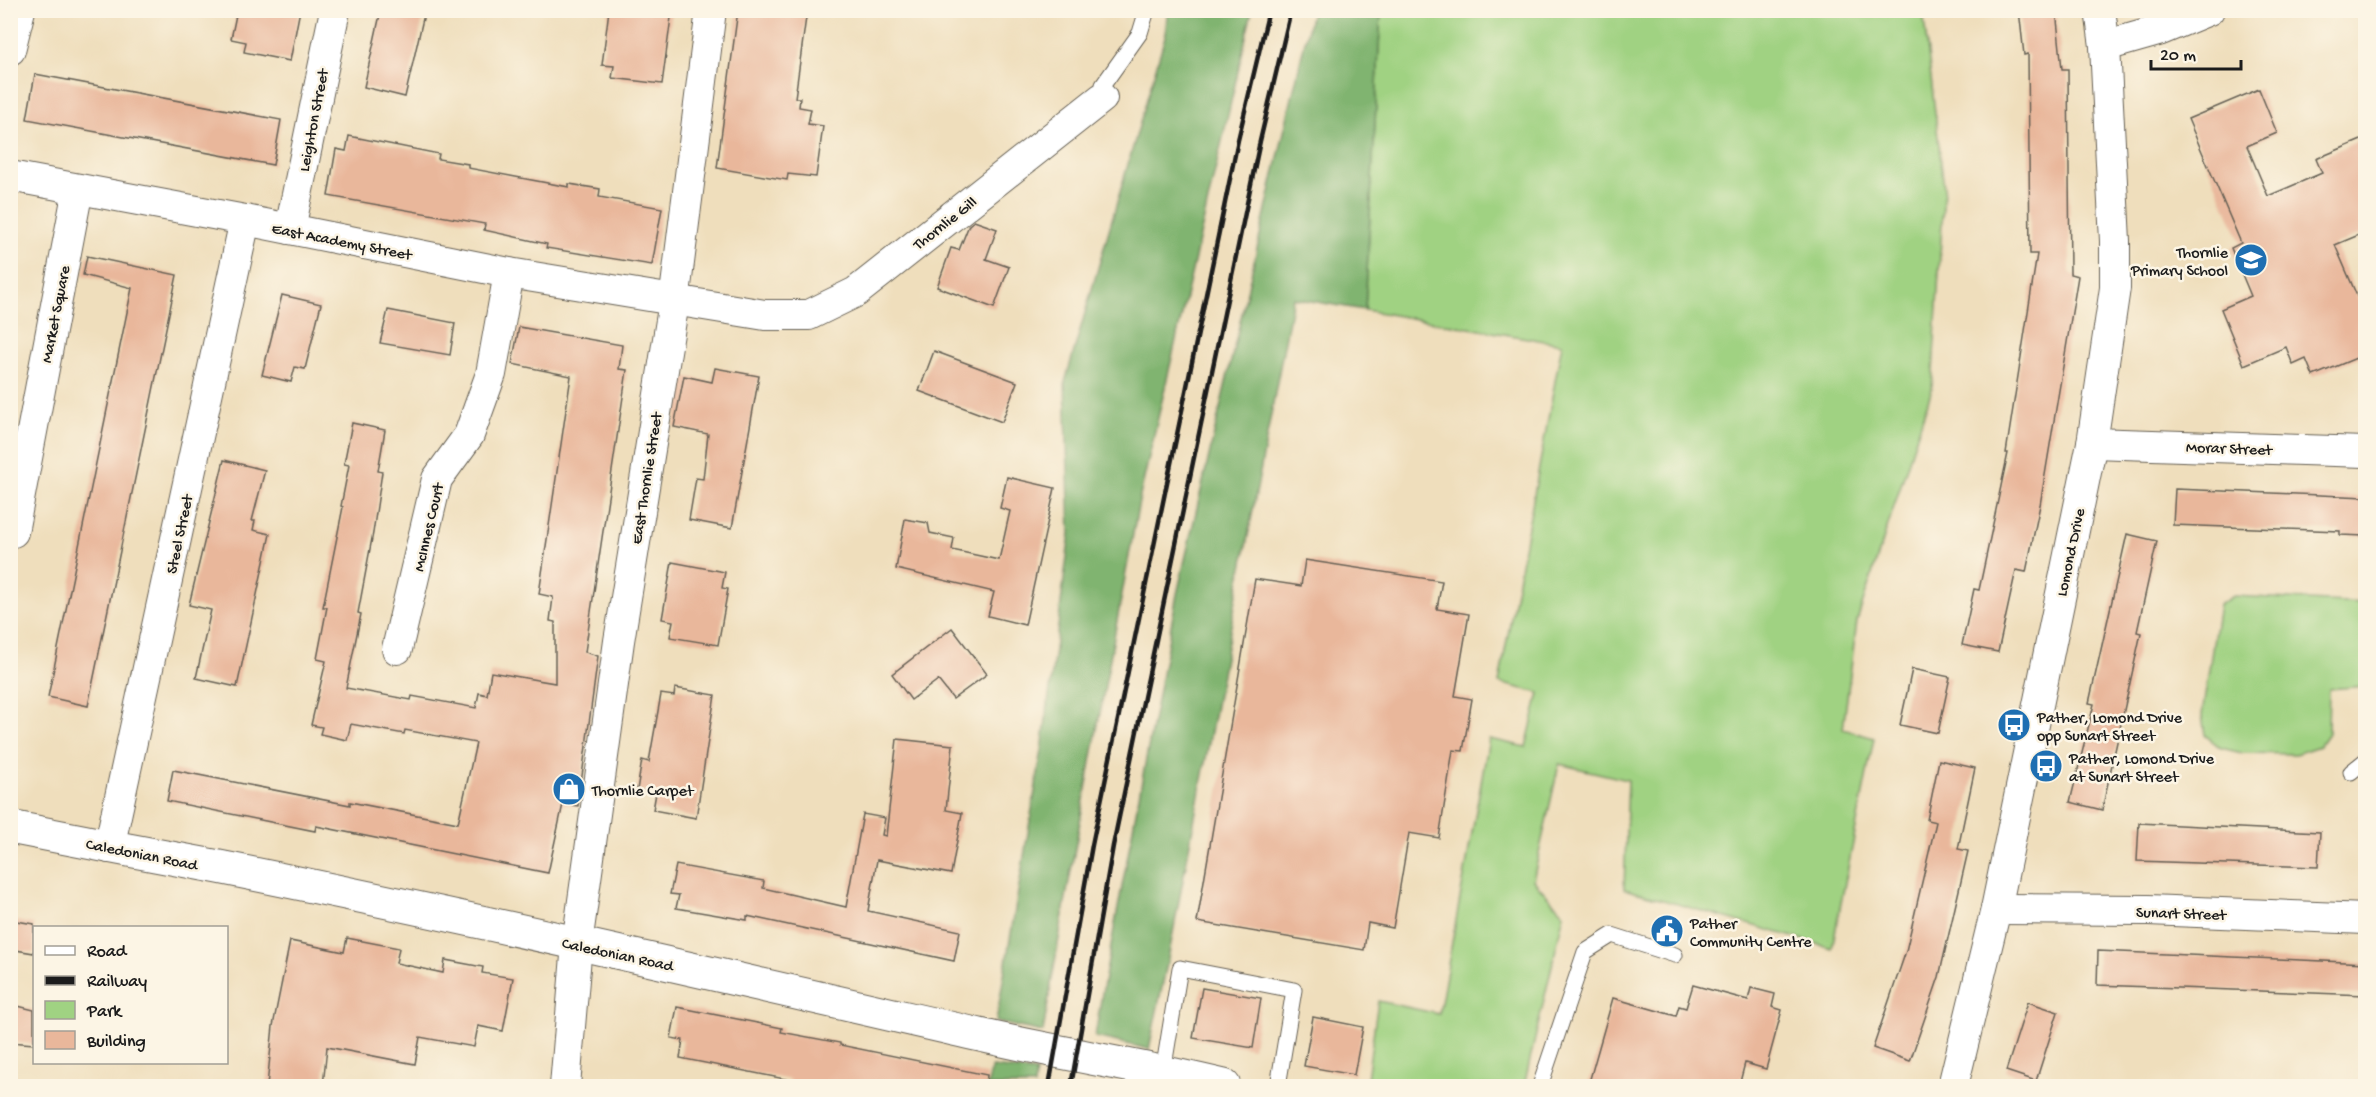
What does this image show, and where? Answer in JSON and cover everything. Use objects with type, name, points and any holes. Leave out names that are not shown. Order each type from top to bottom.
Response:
[{"type":"main road","name":"Caledonian Road","points":[[10,827],[109,848],[218,867],[577,944],[1171,1077],[1224,1086]]},
{"type":"street","points":[[10,51],[20,10]]},
{"type":"street","name":"Leighton Street","points":[[290,229],[335,10]]},
{"type":"street","name":"East Thornlie Street","points":[[565,1086],[577,944],[619,641],[674,302],[711,10]]},
{"type":"street","name":"Lomond Drive","points":[[1953,1086],[1996,909],[2092,443],[2115,288],[2115,241],[2105,46],[2100,10]]},
{"type":"street","points":[[2105,46],[2161,30],[2209,10]]},
{"type":"street","name":"Thornlie Gill","points":[[674,302],[765,315],[809,315],[856,292],[1102,98]]},
{"type":"street","name":"East Academy Street","points":[[10,176],[509,273],[674,302]]},
{"type":"street","name":"Market Square","points":[[13,532],[20,437],[78,189]]},
{"type":"street","name":"Steel Street","points":[[109,848],[245,220]]},
{"type":"street","name":"McInnes Court","points":[[397,649],[437,479],[469,435],[491,374],[509,273]]},
{"type":"street","name":"Morar Street","points":[[2092,443],[2366,452]]},
{"type":"street","name":"Sunart Street","points":[[1996,909],[2148,910],[2366,919]]},
{"type":"lane","name":"Thornlie Gill","points":[[1102,98],[1103,85],[1140,33],[1147,10]]},
{"type":"lane","points":[[2352,772],[2366,760]]},
{"type":"lane","points":[[1540,1086],[1585,952],[1612,935],[1675,955]]},
{"type":"lane","points":[[1171,1077],[1180,968],[1294,990],[1278,1086]]},
{"type":"green space","points":[[1167,11],[1252,11],[1140,496],[1043,1032],[996,1022],[1042,750],[1070,533],[1065,382],[1166,33]]},
{"type":"green space","points":[[1312,11],[1381,11],[1365,310],[1293,298],[1149,1049],[1095,1037],[1177,594]]},
{"type":"green space","points":[[1381,11],[1923,11],[1944,188],[1932,389],[1857,621],[1843,729],[1874,738],[1832,948],[1624,889],[1628,780],[1559,764],[1533,880],[1564,914],[1524,1086],[1366,1086],[1378,1001],[1439,1014],[1489,739],[1526,747],[1539,693],[1499,683],[1562,344],[1365,310]]},
{"type":"green space","points":[[2233,596],[2365,603],[2365,686],[2329,689],[2328,733],[2319,746],[2295,754],[2242,753],[2221,748],[2205,735],[2202,715],[2219,605]]},
{"type":"green space","points":[[992,1067],[1036,1072],[1034,1086],[987,1086]]},
{"type":"building","points":[[237,10],[300,10],[290,61],[244,52],[246,42],[231,39]]},
{"type":"building","points":[[381,10],[425,10],[405,97],[364,87]]},
{"type":"building","points":[[609,10],[672,10],[662,84],[612,78],[614,66],[602,65]]},
{"type":"building","points":[[738,10],[807,10],[795,98],[800,98],[799,107],[811,109],[808,124],[823,126],[816,177],[788,174],[787,180],[717,168]]},
{"type":"building","points":[[2019,10],[2056,10],[2062,69],[2068,69],[2070,274],[2078,276],[2040,505],[2026,572],[2016,570],[1998,652],[1962,645],[1974,589],[1979,590],[2008,453],[2006,453],[2037,254],[2030,254],[2028,54],[2024,55]]},
{"type":"building","points":[[35,74],[281,120],[273,165],[27,119]]},
{"type":"building","points":[[2259,89],[2277,133],[2247,146],[2268,196],[2322,173],[2316,159],[2366,138],[2366,232],[2335,245],[2366,317],[2366,354],[2313,376],[2306,359],[2293,365],[2286,347],[2244,365],[2221,309],[2251,296],[2231,248],[2241,243],[2188,119]]},
{"type":"building","points":[[349,136],[439,154],[438,159],[468,164],[468,168],[569,187],[569,184],[600,189],[599,197],[662,208],[652,265],[546,248],[547,244],[484,230],[485,224],[328,196],[336,149],[346,151]]},
{"type":"building","points":[[974,221],[997,229],[986,259],[1009,267],[994,308],[937,287],[951,248],[959,250],[969,225]]},
{"type":"building","points":[[87,256],[177,275],[88,706],[48,697],[132,288],[83,275]]},
{"type":"building","points":[[282,295],[321,304],[305,369],[295,367],[291,382],[262,375]]},
{"type":"building","points":[[388,310],[455,323],[450,355],[380,343]]},
{"type":"building","points":[[519,327],[622,345],[619,369],[627,370],[585,652],[598,656],[578,806],[563,804],[548,873],[316,826],[315,831],[167,801],[173,770],[350,805],[350,802],[458,823],[476,743],[405,730],[404,734],[351,724],[347,740],[320,734],[322,727],[311,725],[326,661],[317,659],[327,607],[323,607],[343,507],[341,506],[349,465],[344,464],[352,423],[385,430],[378,471],[382,472],[373,533],[358,613],[361,614],[346,688],[411,700],[412,696],[476,708],[479,693],[487,695],[491,672],[555,683],[555,622],[550,621],[553,597],[539,594],[571,376],[512,364]]},
{"type":"building","points":[[934,351],[1017,382],[1002,422],[919,391]]},
{"type":"building","points":[[715,368],[759,376],[732,528],[689,520],[696,478],[703,479],[708,434],[674,427],[684,376],[712,382]]},
{"type":"building","points":[[224,460],[265,470],[252,521],[255,521],[253,530],[270,534],[237,687],[196,678],[211,610],[189,605]]},
{"type":"building","points":[[1007,477],[1055,488],[1025,625],[988,616],[994,592],[896,569],[905,519],[928,523],[930,533],[954,538],[952,550],[999,560],[1010,511],[1000,508]]},
{"type":"building","points":[[2175,489],[2366,497],[2366,536],[2340,535],[2340,531],[2173,525]]},
{"type":"building","points":[[2127,534],[2157,541],[2137,632],[2141,633],[2102,810],[2070,802],[2094,704],[2089,703]]},
{"type":"building","points":[[1305,560],[1442,581],[1437,609],[1469,614],[1455,696],[1472,699],[1463,751],[1453,750],[1439,838],[1409,833],[1393,928],[1368,923],[1364,950],[1197,922],[1255,579],[1301,586]]},
{"type":"building","points":[[672,562],[725,572],[722,588],[728,589],[718,645],[670,637],[673,621],[662,619]]},
{"type":"building","points":[[952,628],[987,674],[953,699],[938,680],[911,700],[892,674]]},
{"type":"building","points":[[1912,669],[1950,677],[1938,733],[1900,725]]},
{"type":"building","points":[[675,688],[715,695],[696,818],[653,810],[656,793],[637,790],[642,760],[649,762],[661,694],[674,696]]},
{"type":"building","points":[[897,739],[953,745],[946,810],[962,813],[951,874],[877,860],[868,911],[960,931],[954,961],[747,916],[747,920],[676,908],[679,895],[670,894],[676,865],[764,881],[763,888],[846,907],[863,814],[885,818],[882,835],[886,836]]},
{"type":"building","points":[[1939,760],[1975,768],[1958,849],[1968,851],[1939,977],[1910,1061],[1873,1048],[1906,951],[1936,822],[1927,820]]},
{"type":"building","points":[[2139,823],[2320,832],[2318,867],[2137,861]]},
{"type":"building","points":[[10,920],[34,924],[33,953],[10,949]]},
{"type":"building","points":[[347,938],[399,948],[396,963],[443,973],[445,960],[483,967],[482,973],[513,978],[503,1031],[478,1026],[474,1047],[420,1037],[415,1064],[327,1047],[323,1086],[267,1086],[273,1026],[290,941],[344,952]]},
{"type":"building","points":[[2098,951],[2366,963],[2366,995],[2097,985]]},
{"type":"building","points":[[1693,985],[1748,1000],[1751,988],[1775,994],[1772,1007],[1782,1010],[1766,1069],[1745,1063],[1739,1086],[1588,1086],[1613,998],[1676,1016],[1679,1006],[1686,1008]]},
{"type":"building","points":[[1202,988],[1261,998],[1253,1048],[1193,1038]]},
{"type":"building","points":[[2028,1002],[2058,1012],[2036,1081],[2006,1071]]},
{"type":"building","points":[[10,1004],[33,1010],[33,1044],[10,1042]]},
{"type":"building","points":[[677,1007],[782,1028],[781,1032],[840,1043],[840,1045],[987,1075],[986,1086],[789,1086],[790,1080],[680,1058],[683,1040],[671,1038]]},
{"type":"building","points":[[1313,1017],[1363,1027],[1354,1075],[1304,1066]]},
{"type":"railway","points":[[1049,1086],[1092,845],[1238,140],[1269,10]]},
{"type":"railway","points":[[1071,1086],[1113,846],[1260,141],[1291,10]]},
{"type":"place","name":"Thornlie Primary School","points":[[2251,260]]},
{"type":"place","name":"Pather, Lomond Drive opp Sunart Street","points":[[2014,725]]},
{"type":"place","name":"Pather, Lomond Drive at Sunart Street","points":[[2046,766]]},
{"type":"place","name":"Thornlie Carpet","points":[[569,789]]},
{"type":"place","name":"Pather Community Centre","points":[[1667,931]]}]
